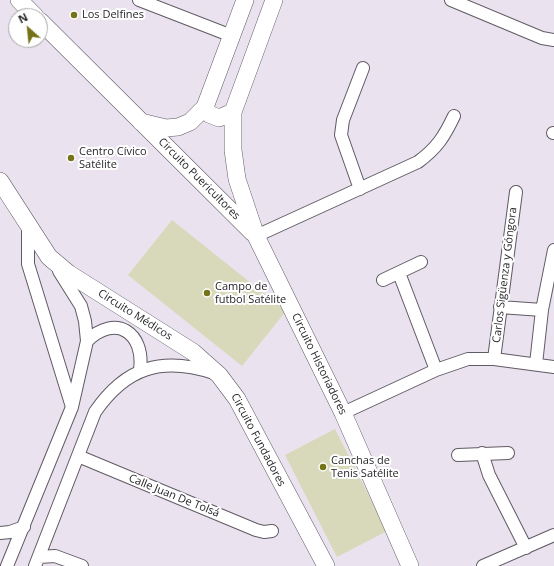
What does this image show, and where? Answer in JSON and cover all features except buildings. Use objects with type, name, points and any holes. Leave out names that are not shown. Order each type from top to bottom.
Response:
[{"type":"street","points":[[19,0],[27,8]]},
{"type":"street","points":[[139,0],[232,36]]},
{"type":"street","name":"Circuito Puericultores","points":[[141,122],[166,128],[178,127],[190,122],[205,107],[245,0]]},
{"type":"street","name":"Circuito Historiadores","points":[[274,0],[233,112],[233,150],[237,179],[256,236],[343,413],[410,566]]},
{"type":"street","points":[[451,0],[479,5],[542,38],[554,40]]},
{"type":"street","name":"Circuito Puericultores","points":[[48,29],[256,236]]},
{"type":"street","points":[[360,189],[341,135],[343,120],[363,68]]},
{"type":"street","points":[[205,107],[209,114],[219,118],[233,112]]},
{"type":"street","points":[[256,236],[418,162],[434,150],[445,136],[454,116]]},
{"type":"street","name":"Circuito Médicos","points":[[0,182],[49,257],[72,289],[81,306],[85,321],[87,341],[72,407],[7,566]]},
{"type":"street","name":"Carlos Sigüenza y Góngora","points":[[494,359],[516,192]]},
{"type":"street","points":[[28,223],[28,264],[72,407]]},
{"type":"street","points":[[536,364],[542,310],[554,250]]},
{"type":"street","name":"Circuito Médicos","points":[[49,257],[68,273],[193,352],[219,375]]},
{"type":"street","points":[[383,280],[420,262]]},
{"type":"street","points":[[399,272],[436,370]]},
{"type":"street","points":[[500,308],[542,310]]},
{"type":"street","points":[[87,341],[105,330],[116,328],[129,333],[134,337],[140,348],[140,370]]},
{"type":"street","points":[[343,413],[436,370],[468,359],[494,359],[554,367]]},
{"type":"street","points":[[37,561],[95,412],[111,391],[140,370],[175,365],[200,369],[219,375]]},
{"type":"street","name":"Circuito Fundadores","points":[[219,375],[237,399],[326,566]]},
{"type":"street","points":[[482,453],[489,475],[526,548]]},
{"type":"street","points":[[458,455],[508,453]]},
{"type":"street","name":"Calle Juan De Tolsá","points":[[78,456],[256,530],[264,532],[272,530]]},
{"type":"street","points":[[0,532],[10,532],[24,527]]},
{"type":"street","points":[[483,566],[554,535]]},
{"type":"street","points":[[396,566],[402,549]]},
{"type":"street","points":[[37,561],[55,556],[82,566]]},
{"type":"green space","name":"Campo de futbol Satélite","points":[[172,220],[286,311],[242,366],[128,275]]},
{"type":"green space","points":[[335,429],[387,531],[337,557],[285,455]]},
{"type":"place","name":"Los Delfines","points":[[74,15]]},
{"type":"place","name":"Centro Cívico Satélite","points":[[71,158]]},
{"type":"place","name":"Campo de futbol Satélite","points":[[207,293]]},
{"type":"place","name":"Canchas de Tenis Satélite","points":[[323,467]]}]
